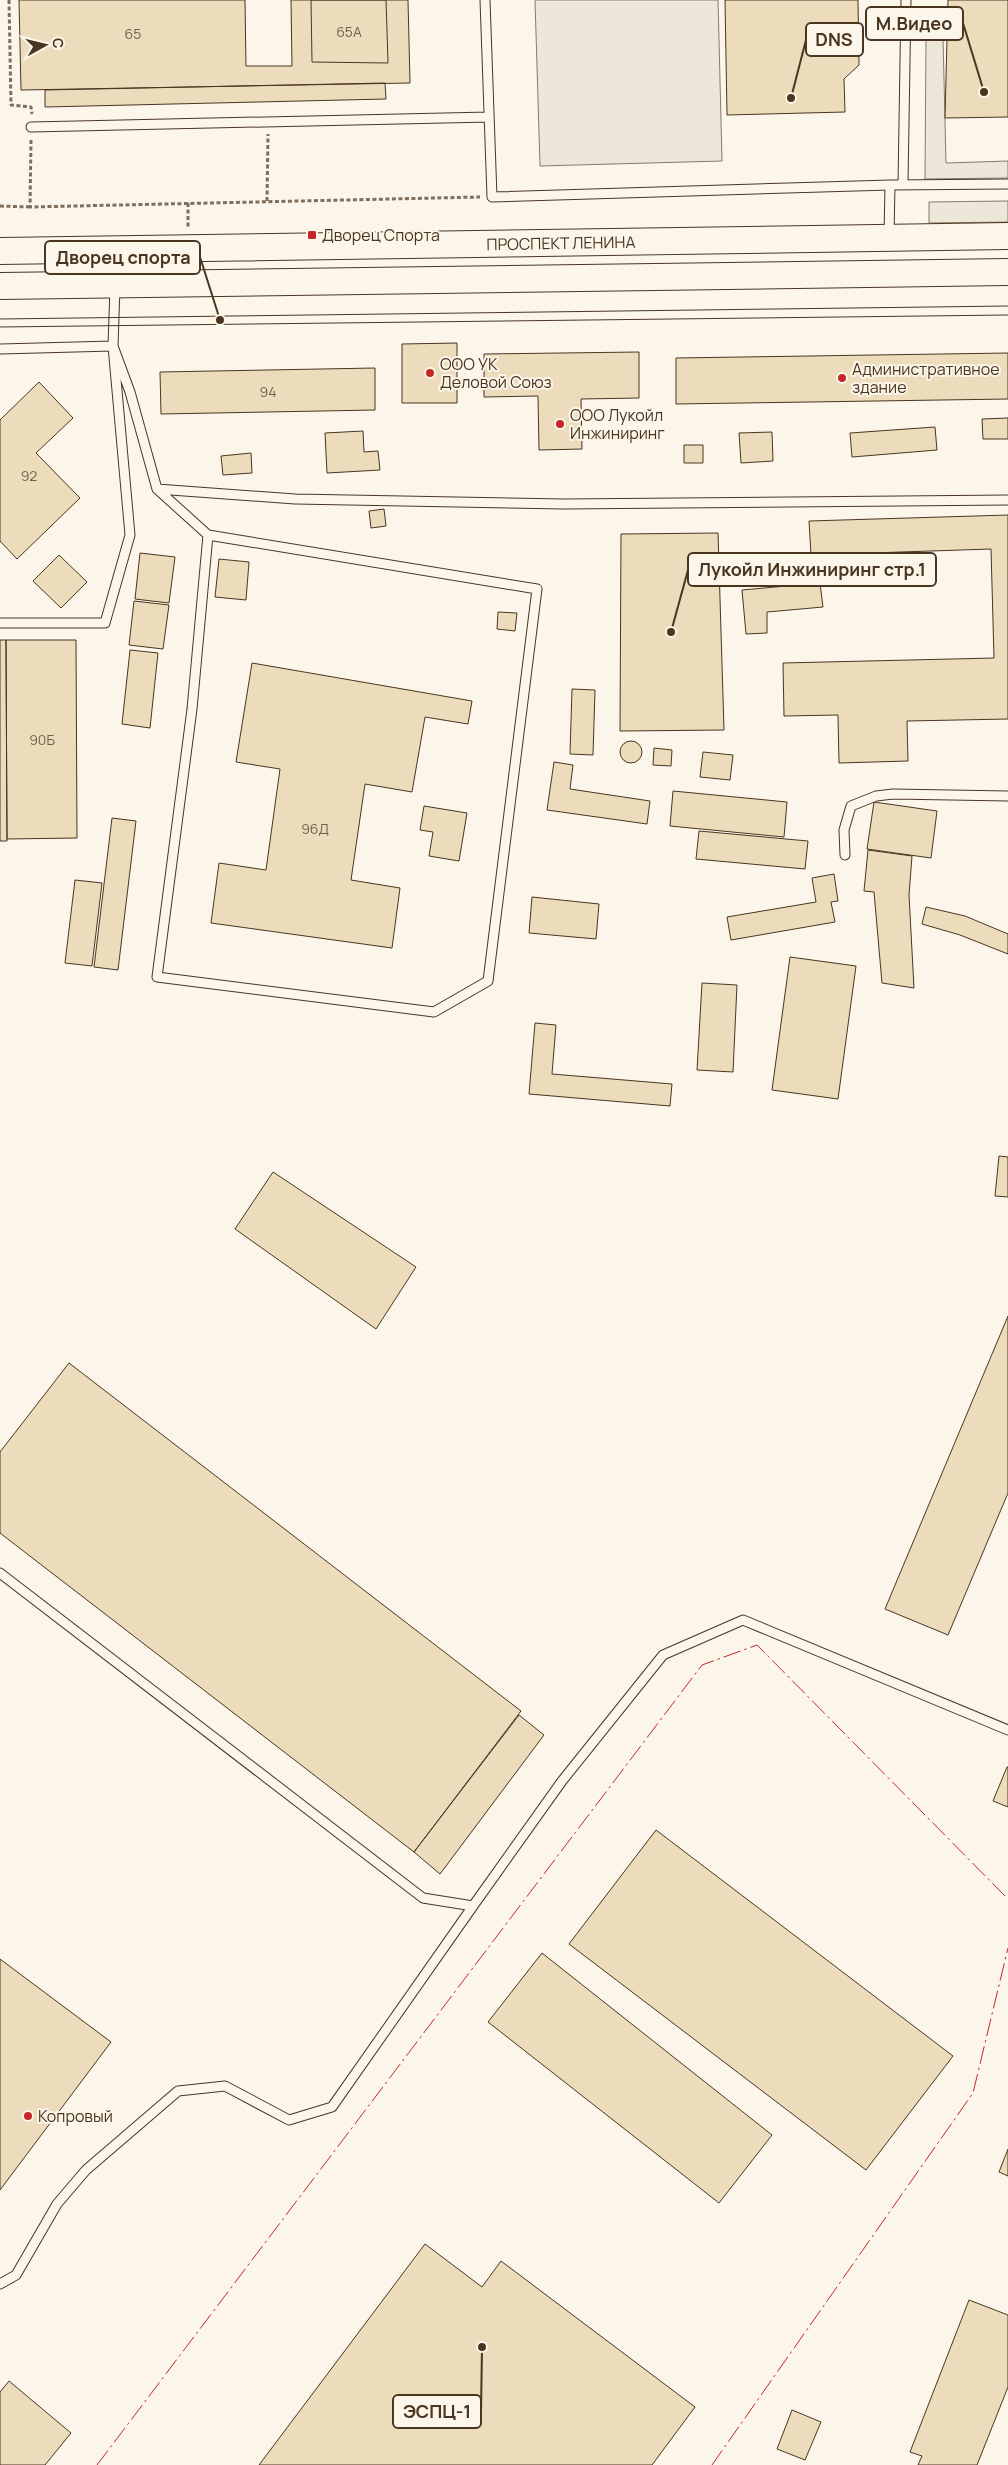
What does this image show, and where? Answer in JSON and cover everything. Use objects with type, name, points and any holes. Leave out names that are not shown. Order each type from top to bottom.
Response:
[{"type":"main road","name":"ПРОСПЕКТ ЛЕНИНА","points":[[0,251],[1008,236]]},
{"type":"main road","points":[[114,249],[115,285]]},
{"type":"main road","points":[[0,286],[1008,272]]},
{"type":"lane","points":[[485,0],[492,197],[902,184],[1008,184]]},
{"type":"lane","points":[[902,184],[906,0]]},
{"type":"lane","points":[[31,128],[489,117]]},
{"type":"lane","points":[[889,237],[890,185]]},
{"type":"lane","points":[[0,623],[105,622],[130,535],[113,346],[115,285]]},
{"type":"lane","points":[[0,349],[113,346]]},
{"type":"lane","points":[[113,346],[130,392],[156,489],[208,535],[537,589],[488,980],[434,1012],[157,977],[192,709],[208,535]]},
{"type":"lane","points":[[156,489],[296,499],[564,504],[1008,500]]},
{"type":"lane","points":[[846,854],[844,830],[852,806],[876,796],[923,794],[1008,796]]},
{"type":"lane","points":[[0,1573],[423,1898],[473,1906]]},
{"type":"lane","points":[[0,2284],[16,2275],[57,2204],[86,2170],[178,2090],[225,2086],[288,2120],[332,2107],[562,1781],[663,1655],[743,1620],[1008,1730]]},
{"type":"path","points":[[10,0],[11,104],[32,107],[30,207]]},
{"type":"path","points":[[267,201],[268,121]]},
{"type":"path","points":[[0,206],[30,207],[492,197]]},
{"type":"shaded area","points":[[535,0],[718,0],[722,161],[540,166]]},
{"type":"shaded area","points":[[943,37],[946,163],[1008,161],[1008,178],[925,179],[926,39]]},
{"type":"shaded area","points":[[1008,201],[1008,222],[929,223],[929,202]]},
{"type":"building","points":[[19,0],[245,0],[246,66],[292,66],[291,0],[408,0],[410,83],[21,90]]},
{"type":"building","points":[[311,0],[386,0],[388,63],[312,62]]},
{"type":"building","points":[[725,0],[858,0],[859,65],[844,79],[845,112],[727,115]]},
{"type":"building","points":[[948,0],[1008,0],[1008,117],[945,118]]},
{"type":"building","points":[[385,83],[386,99],[45,107],[45,90]]},
{"type":"building","name":"ООО УК Деловой Союз","points":[[457,343],[457,403],[402,403],[402,344]]},
{"type":"building","name":"ООО Лукойл Инжиниринг","points":[[639,352],[639,398],[581,399],[582,449],[539,450],[538,396],[484,397],[484,354]]},
{"type":"building","name":"Административное здание","points":[[1008,353],[1008,399],[676,404],[676,358]]},
{"type":"building","points":[[375,368],[375,410],[161,414],[160,372]]},
{"type":"building","points":[[39,382],[73,418],[36,453],[80,498],[17,559],[0,541],[0,420]]},
{"type":"building","points":[[1008,418],[1008,439],[983,439],[982,419]]},
{"type":"building","points":[[935,427],[937,450],[852,457],[850,433]]},
{"type":"building","points":[[363,431],[364,452],[378,451],[380,470],[327,473],[325,433]]},
{"type":"building","points":[[772,432],[773,461],[741,463],[739,433]]},
{"type":"building","points":[[684,445],[703,445],[703,463],[684,463]]},
{"type":"building","points":[[251,453],[252,473],[223,475],[221,456]]},
{"type":"building","points":[[384,509],[386,526],[371,528],[369,511]]},
{"type":"building","points":[[1008,515],[1008,719],[907,721],[908,761],[839,763],[838,715],[784,716],[783,663],[994,658],[991,549],[811,555],[809,521]]},
{"type":"building","points":[[718,533],[724,730],[620,731],[621,534]]},
{"type":"building","points":[[140,553],[175,557],[169,603],[135,599]]},
{"type":"building","points":[[59,555],[87,582],[61,608],[33,581]]},
{"type":"building","points":[[219,559],[249,562],[246,600],[215,597]]},
{"type":"building","points":[[820,583],[823,607],[767,612],[767,633],[746,634],[742,590]]},
{"type":"building","points":[[134,601],[169,605],[163,649],[129,645]]},
{"type":"building","points":[[498,612],[517,613],[515,631],[497,629]]},
{"type":"building","points":[[0,640],[6,640],[7,841],[0,841]]},
{"type":"building","points":[[6,640],[76,640],[77,838],[7,839]]},
{"type":"building","points":[[130,650],[158,653],[150,728],[122,724]]},
{"type":"building","points":[[252,663],[472,701],[468,724],[425,717],[412,792],[365,784],[351,880],[400,888],[392,948],[211,923],[219,863],[266,870],[280,769],[236,762]]},
{"type":"building","points":[[572,689],[595,690],[593,755],[570,754]]},
{"type":"building","points":[[627,741],[635,741],[642,748],[642,756],[635,763],[627,763],[620,756],[620,748]]},
{"type":"building","points":[[654,748],[672,750],[671,766],[653,765]]},
{"type":"building","points":[[703,752],[733,755],[730,780],[700,777]]},
{"type":"building","points":[[554,762],[573,765],[570,789],[650,801],[647,824],[547,810]]},
{"type":"building","points":[[673,791],[787,802],[784,837],[670,826]]},
{"type":"building","points":[[874,802],[937,811],[931,858],[867,849]]},
{"type":"building","points":[[424,806],[467,813],[459,861],[429,856],[433,832],[420,830]]},
{"type":"building","points":[[112,818],[136,821],[118,970],[94,967]]},
{"type":"building","points":[[699,831],[808,841],[805,869],[696,859]]},
{"type":"building","points":[[868,850],[912,856],[909,895],[914,988],[882,983],[874,892],[864,891]]},
{"type":"building","points":[[834,874],[838,901],[831,902],[835,922],[731,940],[727,917],[816,902],[812,878]]},
{"type":"building","points":[[75,880],[102,883],[92,966],[65,963]]},
{"type":"building","points":[[532,897],[599,904],[596,939],[529,933]]},
{"type":"building","points":[[926,907],[965,916],[1008,934],[1008,954],[960,935],[922,924]]},
{"type":"building","points":[[790,957],[856,966],[838,1099],[772,1090]]},
{"type":"building","points":[[702,983],[737,985],[733,1072],[697,1070]]},
{"type":"building","points":[[535,1023],[556,1025],[552,1074],[672,1084],[670,1106],[529,1094]]},
{"type":"building","points":[[999,1156],[1008,1157],[1008,1197],[995,1196]]},
{"type":"building","points":[[273,1172],[416,1267],[376,1329],[235,1229]]},
{"type":"building","points":[[1008,1316],[1008,1493],[948,1635],[885,1609]]},
{"type":"building","points":[[69,1363],[521,1711],[414,1852],[0,1533],[0,1452]]},
{"type":"building","points":[[519,1715],[544,1735],[440,1874],[414,1852]]},
{"type":"building","points":[[1008,1767],[1008,1807],[993,1801]]},
{"type":"building","points":[[656,1830],[953,2056],[866,2170],[569,1944]]},
{"type":"building","points":[[542,1953],[772,2135],[719,2203],[488,2022]]},
{"type":"building","name":"Копровый","points":[[0,1959],[111,2042],[0,2190]]},
{"type":"building","points":[[1008,2149],[1008,2176],[999,2172]]},
{"type":"building","points":[[425,2244],[482,2287],[501,2261],[695,2407],[652,2465],[259,2465]]},
{"type":"building","points":[[969,2300],[1008,2315],[1008,2387],[977,2465],[918,2465],[922,2456],[910,2452]]},
{"type":"building","points":[[9,2381],[71,2433],[45,2465],[0,2465],[0,2392]]},
{"type":"building","points":[[792,2410],[821,2422],[805,2460],[777,2449]]},
{"type":"tram line","points":[[0,319],[1008,306]]},
{"type":"tram line","points":[[0,327],[1008,315]]},
{"type":"power","points":[[97,2465],[702,1665],[757,1645],[1008,1899]]},
{"type":"power","points":[[712,2465],[973,2093],[1008,1948]]},
{"type":"place","name":"М.Видео","points":[[984,92]]},
{"type":"place","name":"DNS","points":[[791,98]]},
{"type":"place","name":"Дворец Спорта","points":[[312,235]]},
{"type":"place","name":"Дворец спорта","points":[[220,320]]},
{"type":"place","name":"ООО УК Деловой Союз","points":[[430,373]]},
{"type":"place","name":"Административное здание","points":[[842,378]]},
{"type":"place","name":"ООО Лукойл Инжиниринг","points":[[560,424]]},
{"type":"place","name":"Лукойл Инжиниринг стр.1","points":[[671,632]]},
{"type":"place","name":"Копровый","points":[[28,2116]]},
{"type":"place","name":"ЭСПЦ-1","points":[[482,2347]]}]
